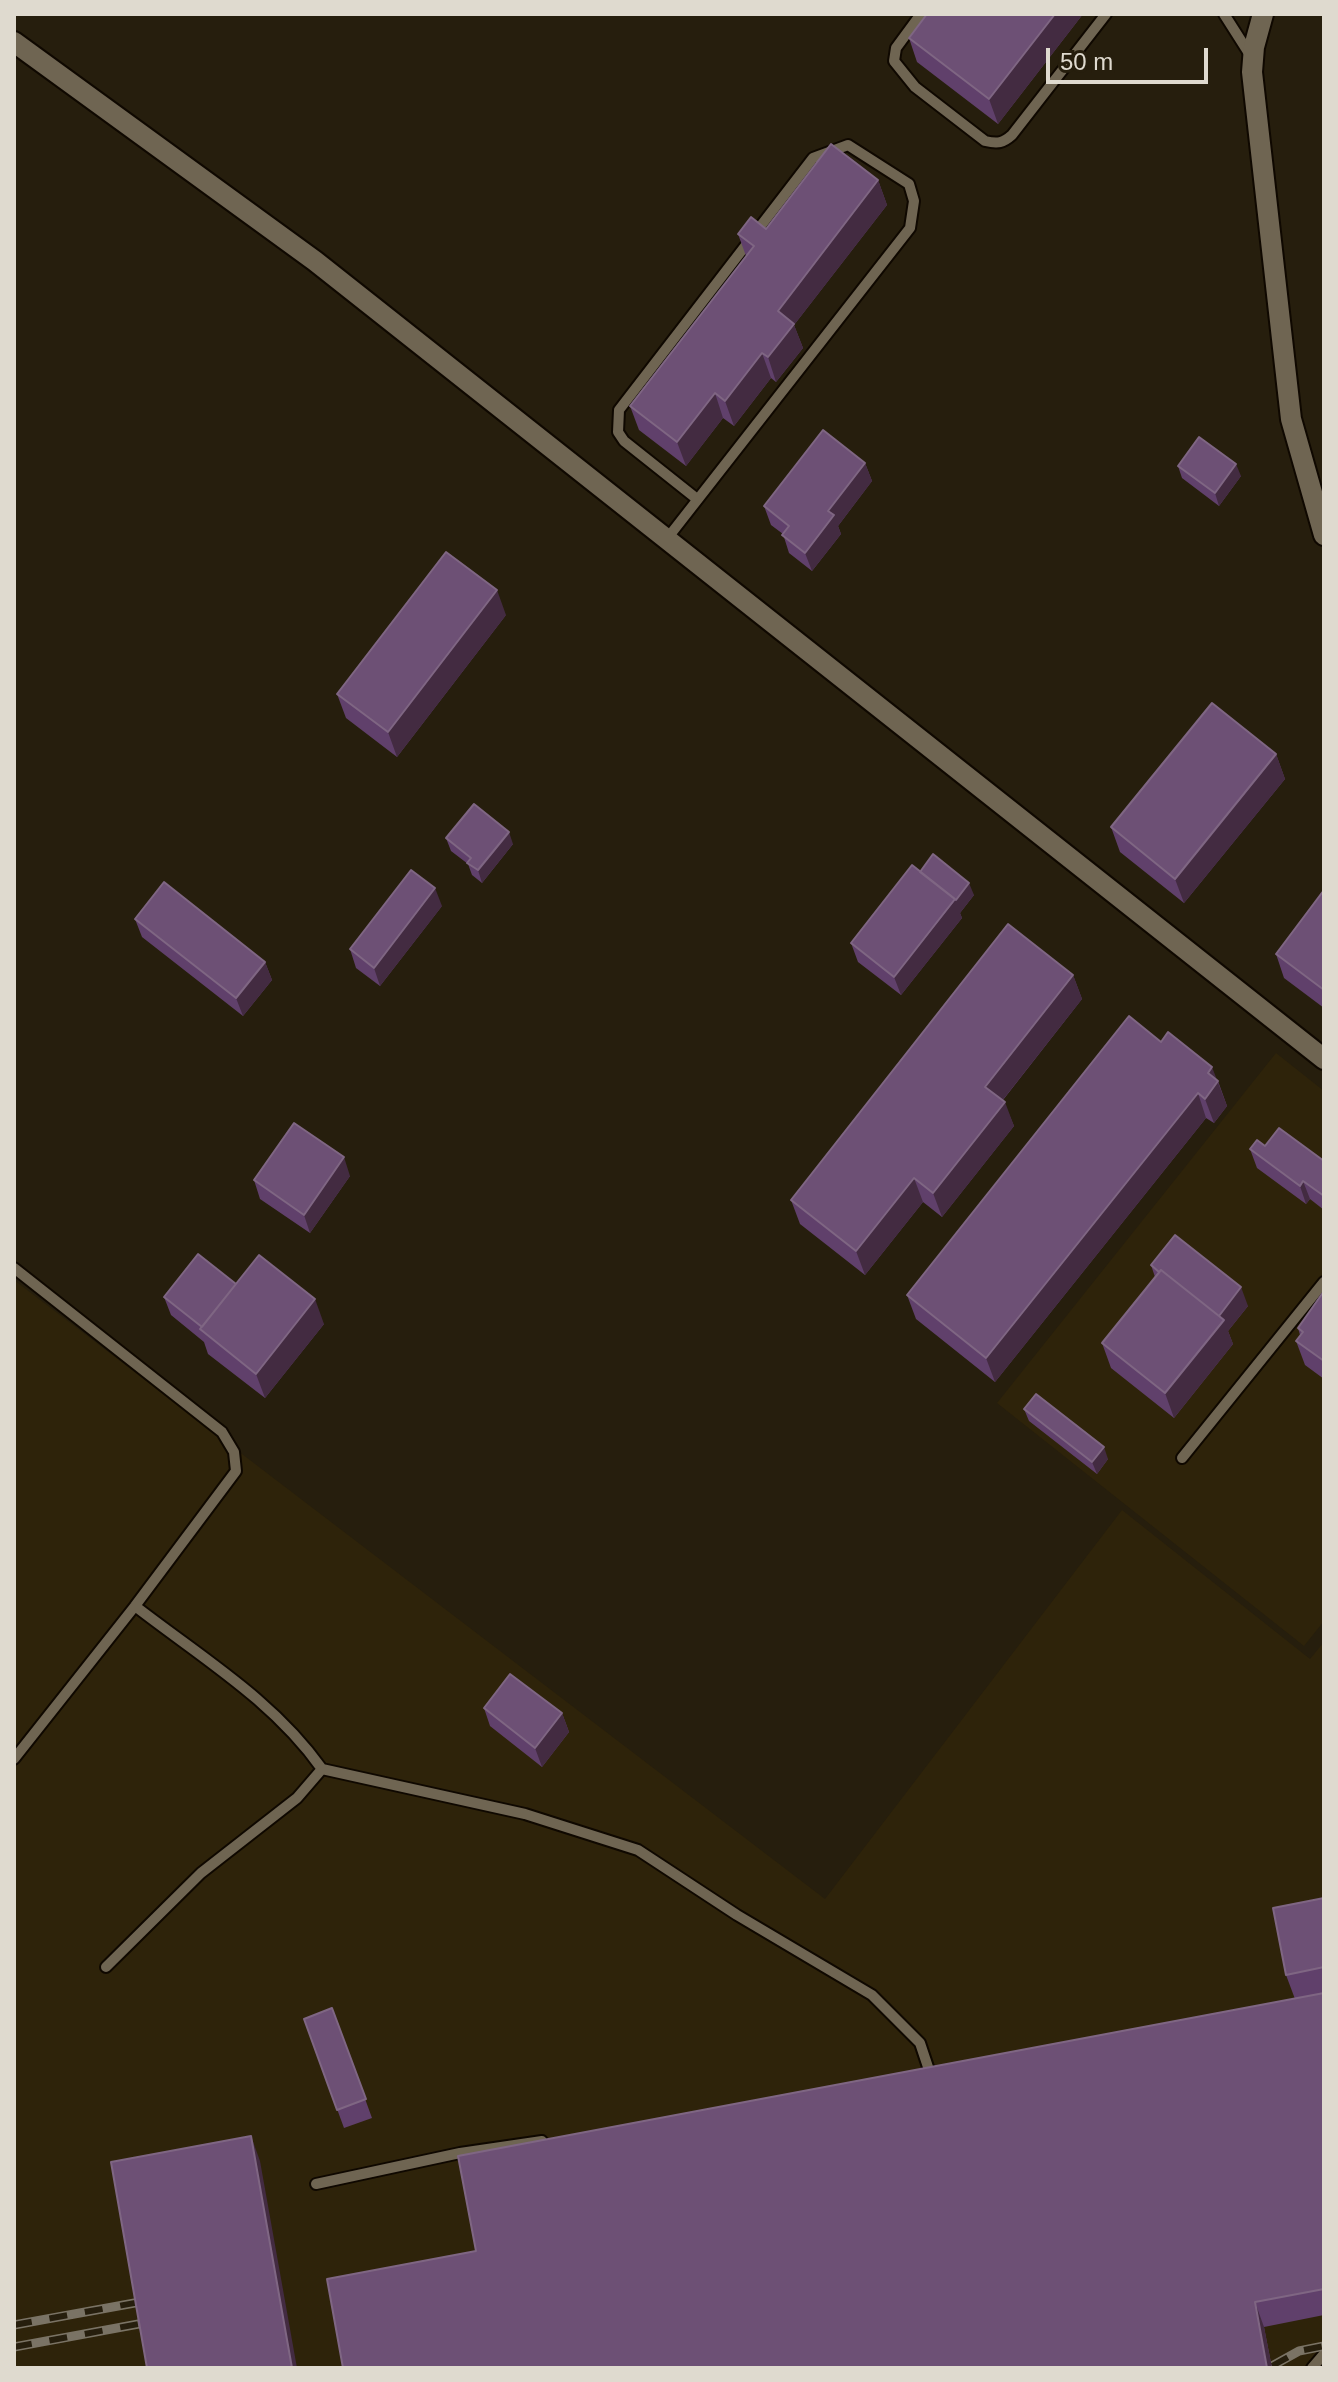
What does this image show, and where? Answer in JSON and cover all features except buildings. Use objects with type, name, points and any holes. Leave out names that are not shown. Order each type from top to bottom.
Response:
[{"type":"street","points":[[1263,14],[1253,60],[1268,234],[1291,419],[1324,535]]},
{"type":"street","points":[[14,42],[315,261],[1324,1059]]},
{"type":"lane","points":[[921,14],[896,48],[894,61],[915,87],[985,141],[993,143],[1003,143],[1012,135],[1106,14]]},
{"type":"lane","points":[[1224,14],[1253,60]]},
{"type":"lane","points":[[666,540],[910,228],[914,201],[909,184],[855,148],[838,147],[813,158],[619,410],[616,422],[624,441],[697,499]]},
{"type":"lane","points":[[14,1268],[222,1432],[234,1452],[236,1471],[224,1491],[168,1558],[135,1606],[14,1759]]},
{"type":"lane","points":[[1182,1458],[1324,1282]]},
{"type":"lane","points":[[135,1606],[252,1691],[301,1740],[322,1769],[525,1814],[638,1850],[737,1915],[872,1995],[920,2043],[932,2081]]},
{"type":"lane","points":[[106,1967],[201,1873],[297,1798],[322,1769]]},
{"type":"lane","points":[[917,2083],[948,2078]]},
{"type":"lane","points":[[316,2184],[460,2153],[550,2140]]},
{"type":"lane","points":[[1312,2368],[1324,2354]]},
{"type":"shaded area","points":[[1276,1053],[1324,1091],[1324,1621],[1304,1646],[997,1403]]},
{"type":"shaded area","points":[[14,1280],[825,1899],[1122,1510],[1310,1659],[1324,1642],[1324,2368],[14,2368]]},
{"type":"railway","points":[[14,2325],[140,2302]]},
{"type":"railway","points":[[14,2347],[144,2323]]},
{"type":"railway","points":[[1272,2366],[1299,2351],[1324,2346]]}]
